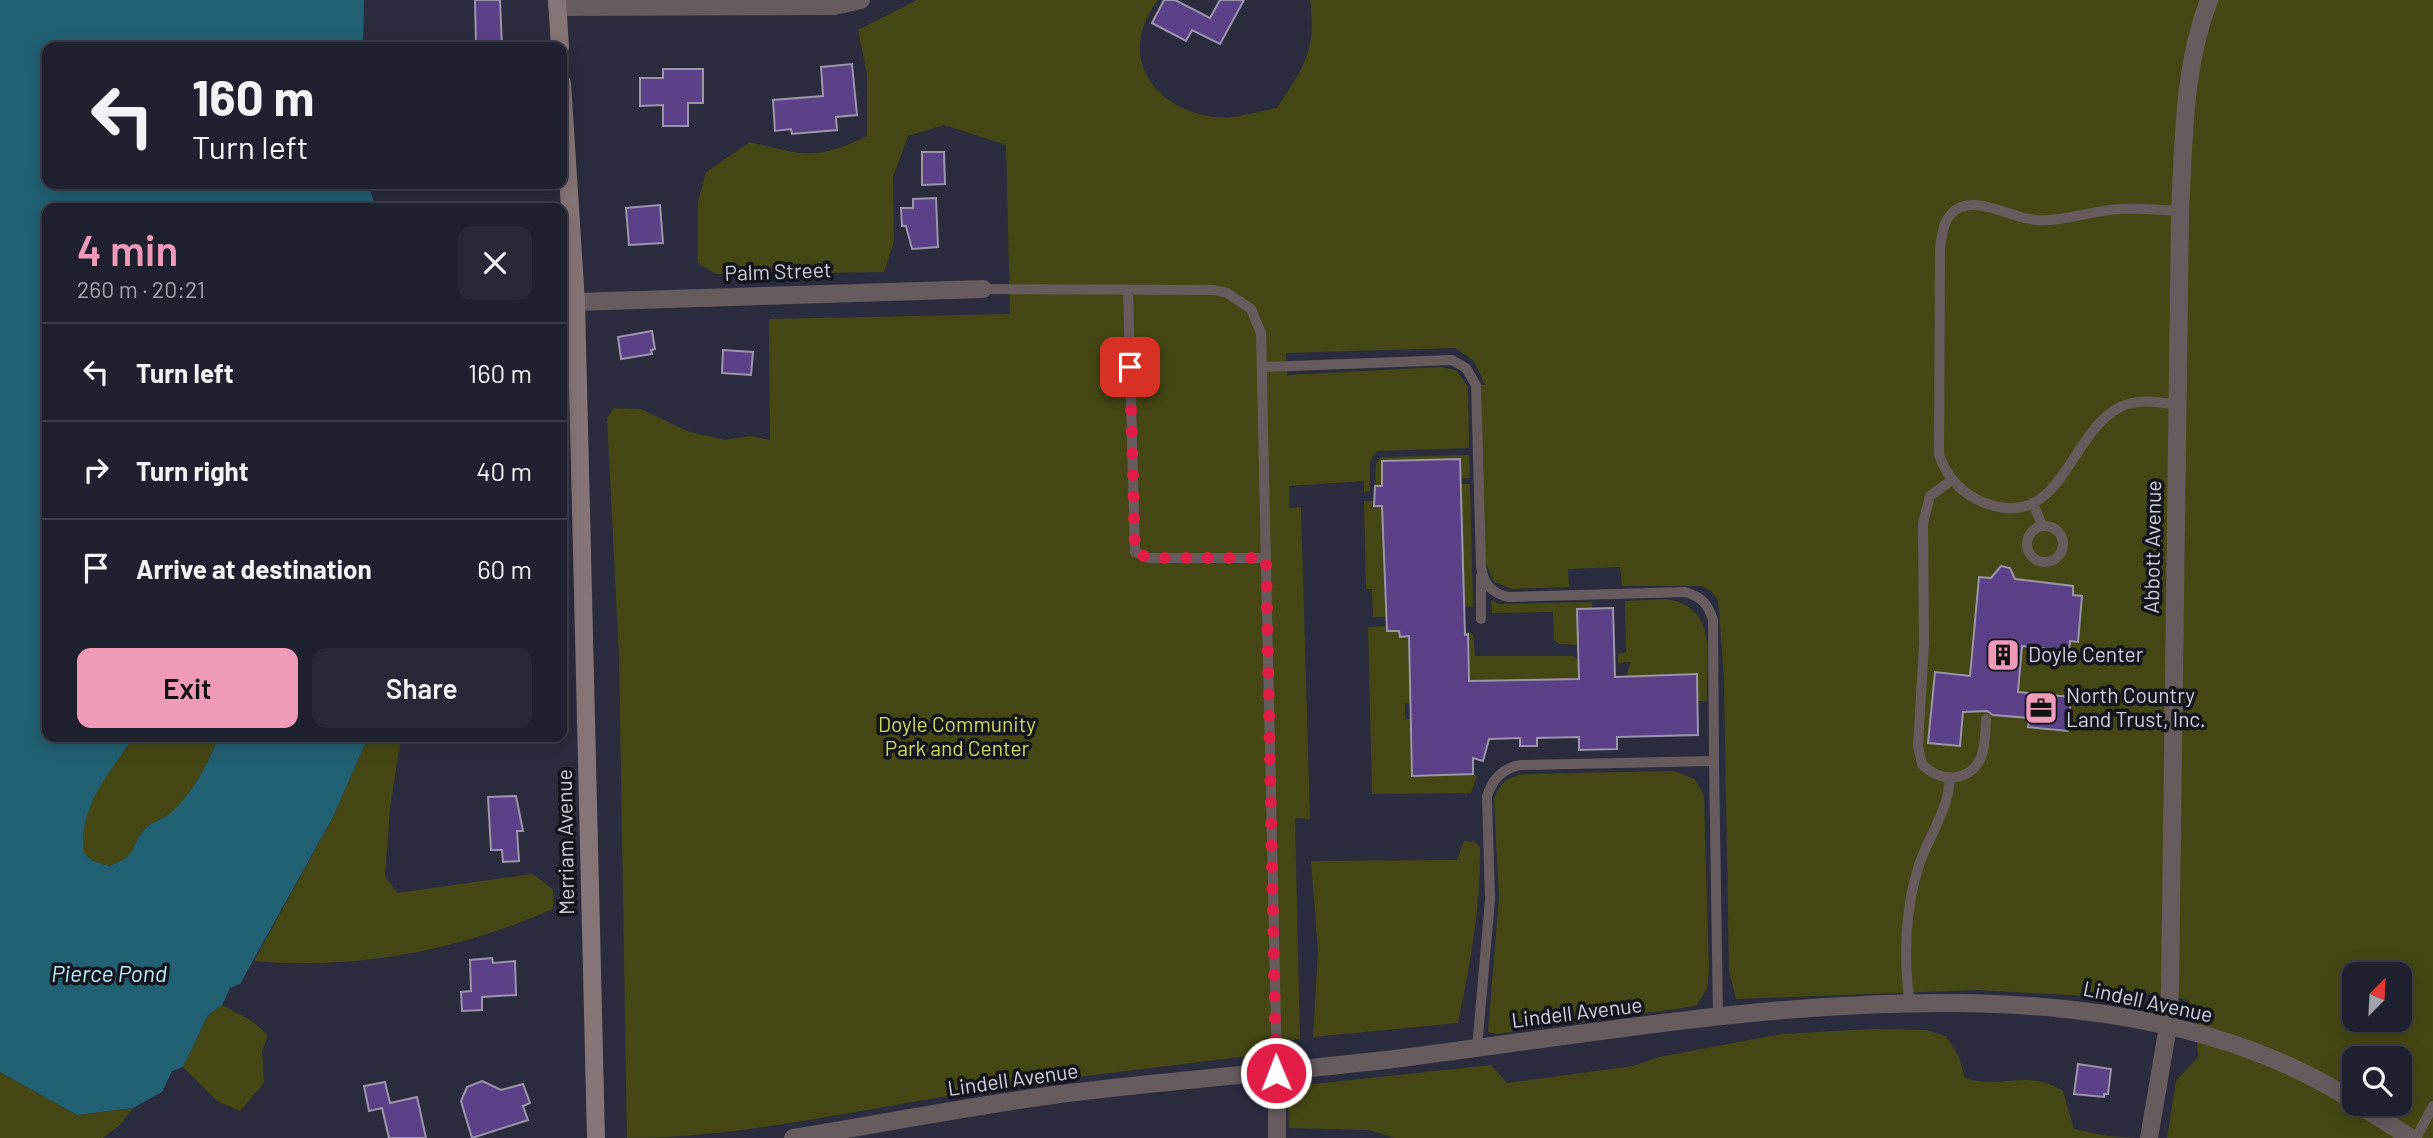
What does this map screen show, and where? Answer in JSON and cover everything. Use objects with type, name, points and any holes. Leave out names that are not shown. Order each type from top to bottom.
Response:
[{"type":"main road","points":[[557,4],[560,42]]},
{"type":"main road","name":"Merriam Avenue","points":[[567,161],[576,302],[596,1138]]},
{"type":"street","points":[[557,4],[834,6],[861,0]]},
{"type":"street","name":"Abbott Avenue","points":[[2149,1138],[2168,1026],[2180,211],[2187,90],[2196,34],[2209,0]]},
{"type":"street","name":"Palm Street","points":[[576,302],[983,289]]},
{"type":"street","name":"Lindell Avenue","points":[[793,1138],[1052,1096],[1276,1073],[1718,1018],[1848,1006],[1910,1004],[1972,1003],[2081,1010],[2168,1026],[2240,1047],[2342,1094]]},
{"type":"street","points":[[1276,1073],[1277,1138]]},
{"type":"street","name":"Lindell Avenue","points":[[2377,1116],[2413,1138]]},
{"type":"lane","points":[[2178,405],[2135,402],[2108,415],[2085,440],[2051,491],[2033,503],[1994,506],[1964,492],[1952,480],[1938,454],[1940,248],[1941,232],[1952,213],[1971,206],[2035,220],[2055,220],[2122,209],[2180,211]]},
{"type":"lane","points":[[983,289],[1128,292],[1214,290],[1241,300],[1258,320],[1262,367],[1276,1073]]},
{"type":"lane","points":[[1128,292],[1135,552],[1149,558],[1266,558]]},
{"type":"lane","points":[[1262,367],[1452,360],[1466,368],[1476,385],[1481,619]]},
{"type":"lane","points":[[1952,480],[1930,496],[1923,523],[1924,644],[1919,756],[1928,770],[1950,779],[1964,774],[1977,764],[1982,755],[1986,719]]},
{"type":"lane","points":[[2033,503],[2042,526]]},
{"type":"lane","points":[[1481,566],[1489,588],[1508,597],[1685,592],[1702,598],[1709,608],[1713,620],[1718,1018]]},
{"type":"lane","points":[[1477,1048],[1490,900],[1486,829],[1488,791],[1499,775],[1510,766],[1714,761]]},
{"type":"lane","points":[[1910,1004],[1907,949],[1912,896],[1919,865],[1947,802],[1950,779]]},
{"type":"lane","points":[[2413,1138],[2433,1106]]},
{"type":"green space","name":"Doyle Community Park and Center","points":[[917,0],[1158,0],[1146,20],[1140,40],[1146,75],[1157,90],[1172,102],[1191,111],[1220,118],[1277,108],[1295,81],[1310,45],[1310,0],[2433,0],[2433,1138],[2167,1138],[2176,1081],[2198,1057],[2195,1015],[2188,1000],[2150,993],[2121,998],[1977,990],[1736,999],[1729,971],[1724,678],[1718,600],[1711,591],[1702,586],[1622,586],[1620,567],[1568,569],[1569,587],[1513,589],[1494,582],[1487,566],[1481,566],[1476,385],[1485,385],[1474,361],[1455,348],[1286,353],[1287,375],[1440,367],[1456,370],[1468,387],[1469,448],[1377,451],[1370,461],[1370,491],[1364,492],[1364,481],[1289,486],[1289,508],[1301,507],[1310,819],[1295,818],[1300,1039],[1263,1043],[1248,1056],[1023,1084],[748,1129],[627,1138],[619,656],[607,418],[614,408],[641,409],[687,431],[725,440],[750,436],[770,440],[769,319],[1010,314],[1006,145],[944,125],[908,136],[893,177],[894,241],[884,272],[716,274],[698,263],[698,202],[706,172],[750,142],[810,153],[835,149],[867,136],[867,74],[858,30]]},
{"type":"green space","points":[[1469,455],[1470,478],[1460,479],[1460,459],[1382,461],[1382,486],[1375,486],[1376,463],[1381,457]]},
{"type":"green space","points":[[1461,484],[1470,484],[1473,607],[1464,606]]},
{"type":"green space","points":[[1364,501],[1374,501],[1375,506],[1382,506],[1385,607],[1398,607],[1387,617],[1373,617],[1372,589],[1366,589]]},
{"type":"green space","points":[[1666,599],[1683,604],[1695,612],[1702,624],[1708,652],[1707,701],[1698,701],[1697,674],[1626,676],[1631,662],[1618,663],[1618,654],[1626,652],[1625,601]]},
{"type":"green space","points":[[1491,600],[1499,604],[1592,602],[1592,608],[1577,609],[1578,645],[1559,644],[1554,640],[1553,612],[1492,613]]},
{"type":"green space","points":[[1387,626],[1399,631],[1400,637],[1409,636],[1411,703],[1405,703],[1405,719],[1410,719],[1412,776],[1473,774],[1477,776],[1471,793],[1372,794],[1368,627]]},
{"type":"green space","points":[[1468,634],[1473,634],[1475,656],[1572,656],[1578,659],[1579,679],[1469,681]]},
{"type":"green space","points":[[130,742],[216,742],[204,769],[185,799],[169,815],[145,829],[130,854],[109,866],[93,861],[84,853],[83,836],[90,805],[105,777]]},
{"type":"green space","points":[[366,742],[400,742],[390,808],[385,876],[397,893],[532,874],[553,889],[553,909],[480,936],[407,954],[331,963],[254,961],[333,817]]},
{"type":"green space","points":[[1674,771],[1695,779],[1704,796],[1709,972],[1707,989],[1696,1006],[1496,1034],[1488,1032],[1499,897],[1494,801],[1498,790],[1508,779],[1524,774]]},
{"type":"green space","points":[[1464,841],[1475,842],[1480,847],[1480,869],[1474,935],[1458,1023],[1313,1037],[1318,951],[1311,861],[1457,860]]},
{"type":"green space","points":[[222,1005],[252,1021],[268,1035],[262,1051],[264,1083],[240,1111],[217,1101],[183,1067],[208,1015]]},
{"type":"green space","points":[[1872,1029],[1926,1030],[1946,1036],[1959,1057],[1965,1078],[1990,1082],[2026,1080],[2050,1084],[2063,1091],[2074,1129],[2108,1136],[2140,1138],[1394,1138],[1369,1130],[1289,1128],[1288,1094],[1296,1086],[1491,1065],[1507,1083],[1633,1066],[1659,1057],[1782,1034]]},
{"type":"green space","points":[[0,1072],[77,1115],[133,1108],[120,1125],[103,1138],[0,1138]]},
{"type":"water","name":"Pierce Pond","points":[[0,0],[364,0],[363,42],[42,42],[42,189],[370,189],[374,203],[42,203],[42,742],[131,742],[97,791],[91,805],[83,836],[84,853],[93,861],[109,866],[130,854],[145,829],[168,815],[192,789],[216,742],[366,742],[333,817],[240,984],[230,988],[222,1005],[208,1015],[183,1067],[172,1071],[162,1092],[133,1108],[77,1115],[0,1072]]},
{"type":"building","points":[[475,0],[500,0],[502,42],[476,42]]},
{"type":"building","points":[[1164,0],[1175,0],[1210,18],[1220,0],[1244,0],[1220,44],[1192,30],[1186,41],[1152,23]]},
{"type":"building","points":[[852,64],[857,115],[836,117],[837,130],[792,134],[791,129],[775,131],[773,100],[823,96],[821,67]]},
{"type":"building","points":[[663,69],[703,69],[703,103],[688,103],[688,126],[663,126],[663,105],[640,106],[640,78],[663,78]]},
{"type":"building","points":[[922,152],[944,152],[945,184],[922,185]]},
{"type":"building","points":[[936,198],[938,247],[912,249],[906,226],[902,226],[901,208],[913,208],[913,199]]},
{"type":"building","points":[[660,205],[663,243],[629,245],[626,208]]},
{"type":"building","points":[[652,331],[655,349],[651,350],[652,354],[621,359],[618,337]]},
{"type":"building","points":[[723,350],[753,352],[751,375],[722,373]]},
{"type":"building","points":[[1460,459],[1465,635],[1468,634],[1469,681],[1579,679],[1577,609],[1613,608],[1615,677],[1697,674],[1698,735],[1617,737],[1617,749],[1579,750],[1579,737],[1537,738],[1537,746],[1520,746],[1520,738],[1489,739],[1483,761],[1473,758],[1473,774],[1412,776],[1409,636],[1400,637],[1399,631],[1387,631],[1382,506],[1374,506],[1375,486],[1382,486],[1382,461]]},
{"type":"building","name":"Doyle Center","points":[[2001,566],[2010,568],[2015,579],[2073,586],[2073,595],[2082,596],[2078,642],[2070,641],[2069,651],[2022,646],[2018,692],[2071,697],[2068,731],[2028,727],[2029,718],[1993,715],[1987,711],[1963,712],[1960,746],[1928,743],[1935,672],[1970,676],[1979,577],[1991,578]]},
{"type":"building","points":[[516,796],[523,831],[517,831],[519,861],[503,862],[502,850],[491,850],[488,797]]},
{"type":"building","points":[[492,958],[493,963],[515,961],[516,995],[482,997],[482,1010],[462,1011],[461,992],[471,991],[470,960]]},
{"type":"building","points":[[2078,1064],[2111,1069],[2108,1094],[2104,1094],[2104,1097],[2074,1094]]},
{"type":"building","points":[[482,1081],[501,1090],[523,1084],[530,1103],[523,1106],[528,1120],[472,1138],[461,1101],[467,1087]]},
{"type":"building","points":[[385,1082],[390,1103],[417,1097],[426,1138],[389,1138],[382,1108],[369,1111],[364,1086]]},
{"type":"place","name":"Doyle Center","points":[[2003,655]]},
{"type":"place","name":"North Country Land Trust, Inc.","points":[[2041,708]]},
{"type":"route","points":[[1130,367],[1135,552],[1149,558],[1266,558],[1276,1073]]}]
